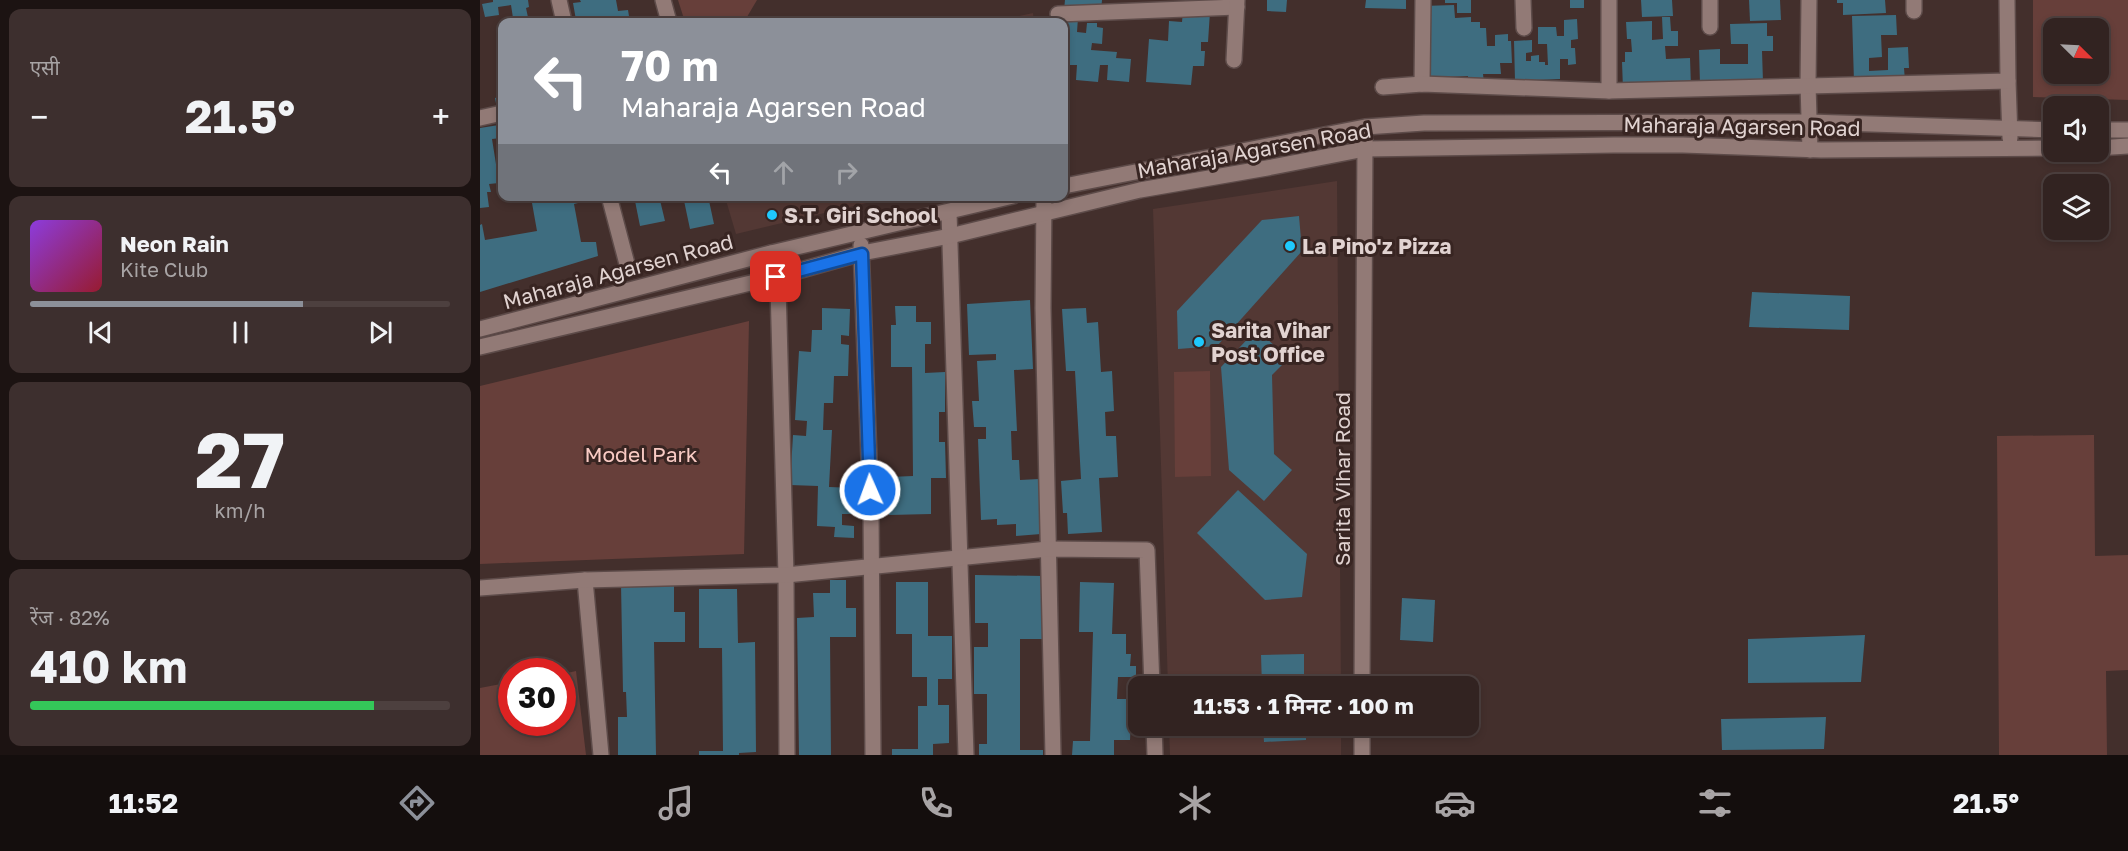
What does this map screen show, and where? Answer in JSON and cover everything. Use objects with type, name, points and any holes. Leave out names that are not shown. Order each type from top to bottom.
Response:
[{"type":"street","points":[[559,0],[563,18]]},
{"type":"street","points":[[663,0],[668,18]]},
{"type":"street","points":[[1422,84],[1423,0]]},
{"type":"street","points":[[1524,0],[1524,28]]},
{"type":"street","points":[[1609,0],[1609,91]]},
{"type":"street","points":[[1710,0],[1710,27]]},
{"type":"street","points":[[1809,0],[1810,150]]},
{"type":"street","points":[[2007,0],[2010,148]]},
{"type":"street","points":[[1058,12],[1144,6],[1237,4],[1234,60]]},
{"type":"street","points":[[1383,87],[1422,84],[1609,91],[2008,81]]},
{"type":"street","points":[[480,118],[498,114]]},
{"type":"street","name":"Maharaja Agarsen Road","points":[[1068,185],[1365,127],[1424,123],[1809,122],[2043,130]]},
{"type":"street","name":"Sarita Vihar Road","points":[[1362,676],[1365,127]]},
{"type":"street","points":[[2109,130],[2128,130]]},
{"type":"street","name":"Maharaja Agarsen Road","points":[[480,347],[776,277],[862,254],[950,236],[1140,190],[1365,149],[1637,145],[1810,150],[2043,148]]},
{"type":"street","points":[[2109,147],[2128,146]]},
{"type":"street","points":[[610,201],[627,264]]},
{"type":"street","name":"Maharaja Agarsen Road","points":[[480,329],[771,253],[992,201]]},
{"type":"street","points":[[1044,201],[1043,308],[1053,755]]},
{"type":"street","points":[[949,212],[966,755]]},
{"type":"street","points":[[861,233],[872,566],[873,755]]},
{"type":"street","points":[[771,253],[778,287],[786,575],[787,755]]},
{"type":"street","points":[[662,282],[666,302]]},
{"type":"street","points":[[480,588],[585,580],[786,575],[1048,549],[1147,550],[1152,676]]},
{"type":"street","points":[[585,580],[601,755]]},
{"type":"street","points":[[1154,736],[1155,755]]},
{"type":"street","points":[[1362,736],[1362,755]]},
{"type":"shaded area","points":[[1033,13],[1034,18],[1011,18]]},
{"type":"shaded area","points":[[1337,181],[1341,676],[1168,676],[1153,209]]},
{"type":"shaded area","name":"S.T. Giri School","points":[[726,201],[875,201],[736,234]]},
{"type":"shaded area","points":[[1169,736],[1341,736],[1341,755],[1170,755]]},
{"type":"green space","points":[[678,0],[757,0],[746,18],[684,18]]},
{"type":"green space","points":[[2033,0],[2128,0],[2128,100],[2109,99],[2109,96],[2033,97]]},
{"type":"green space","name":"Model Park","points":[[749,321],[744,554],[480,564],[480,386]]},
{"type":"green space","points":[[1210,371],[1211,476],[1175,477],[1174,372]]},
{"type":"green space","points":[[2094,435],[2095,556],[2128,555],[2128,670],[2106,671],[2107,755],[1999,755],[1997,436]]},
{"type":"green space","points":[[576,671],[586,755],[480,755],[480,688],[498,685],[498,736],[576,736]]},
{"type":"building","points":[[493,0],[528,0],[529,7],[526,8],[528,18],[513,18],[511,5],[498,7],[499,15],[485,17],[482,4],[493,2]]},
{"type":"building","points":[[580,0],[616,0],[618,11],[628,10],[629,18],[576,18],[573,3],[581,2]]},
{"type":"building","points":[[1065,0],[1102,0],[1101,11],[1064,10]]},
{"type":"building","points":[[1267,0],[1287,0],[1286,12],[1267,11]]},
{"type":"building","points":[[1366,0],[1406,0],[1406,9],[1365,8]]},
{"type":"building","points":[[1445,0],[1471,0],[1471,13],[1457,13],[1457,3],[1445,3]]},
{"type":"building","points":[[1570,0],[1584,0],[1584,8],[1570,8]]},
{"type":"building","points":[[1641,0],[1672,0],[1673,16],[1642,17]]},
{"type":"building","points":[[1749,0],[1780,0],[1781,20],[1750,21]]},
{"type":"building","points":[[1837,0],[1885,0],[1886,13],[1843,15],[1843,3],[1837,3]]},
{"type":"building","points":[[1454,5],[1455,18],[1471,17],[1471,22],[1480,22],[1480,28],[1486,28],[1487,46],[1495,46],[1495,35],[1508,34],[1508,41],[1511,41],[1512,63],[1500,63],[1501,74],[1483,74],[1484,83],[1468,84],[1468,76],[1425,78],[1423,6]]},
{"type":"building","points":[[1183,10],[1210,12],[1208,42],[1201,42],[1201,51],[1205,51],[1204,66],[1193,66],[1191,85],[1146,82],[1149,39],[1168,41],[1169,21],[1182,22]]},
{"type":"building","points":[[1896,15],[1897,35],[1881,35],[1882,57],[1869,58],[1869,71],[1888,70],[1888,48],[1908,47],[1909,68],[1904,68],[1905,81],[1854,82],[1852,16]]},
{"type":"building","points":[[1064,17],[1078,18],[1077,32],[1086,33],[1087,23],[1097,23],[1097,27],[1103,28],[1102,44],[1092,43],[1091,50],[1117,52],[1116,58],[1131,59],[1129,82],[1107,80],[1108,65],[1100,65],[1098,82],[1076,80],[1077,65],[1068,65],[1068,18]]},
{"type":"building","points":[[1662,17],[1670,17],[1671,31],[1678,31],[1678,46],[1665,46],[1666,59],[1690,58],[1691,87],[1623,89],[1622,62],[1625,62],[1625,52],[1632,52],[1631,39],[1627,39],[1626,22],[1652,21],[1652,40],[1663,39]]},
{"type":"building","points":[[1577,19],[1578,39],[1571,40],[1571,48],[1575,48],[1576,64],[1568,65],[1568,59],[1560,59],[1560,79],[1515,81],[1514,41],[1532,40],[1532,52],[1526,53],[1526,61],[1531,61],[1531,56],[1539,55],[1539,62],[1545,62],[1545,65],[1548,65],[1547,44],[1538,44],[1538,27],[1556,27],[1557,36],[1564,36],[1564,20]]},
{"type":"building","points":[[1767,23],[1767,36],[1773,36],[1773,51],[1762,51],[1763,82],[1700,84],[1699,50],[1720,49],[1720,64],[1748,64],[1748,44],[1731,44],[1730,24]]},
{"type":"building","points":[[498,97],[498,109],[497,109],[495,98]]},
{"type":"building","points":[[498,125],[498,138],[492,139],[498,183],[489,184],[491,192],[487,192],[489,207],[480,208],[480,128]]},
{"type":"building","points":[[582,201],[574,204],[581,242],[596,242],[598,256],[480,292],[480,225],[482,224],[485,240],[537,231],[532,203]]},
{"type":"building","points":[[635,201],[660,201],[665,221],[640,226]]},
{"type":"building","points":[[684,201],[709,201],[714,224],[690,229]]},
{"type":"building","points":[[1299,216],[1302,251],[1217,346],[1178,349],[1177,311],[1262,220]]},
{"type":"building","points":[[1752,292],[1850,296],[1849,330],[1749,327]]},
{"type":"building","points":[[1030,300],[1033,369],[1014,370],[1017,431],[1011,431],[1012,460],[1019,460],[1020,480],[1039,479],[1041,534],[1016,536],[1016,524],[997,525],[997,519],[981,520],[978,439],[986,439],[986,427],[974,427],[972,401],[979,401],[977,361],[996,360],[996,354],[969,355],[967,304]]},
{"type":"building","points":[[895,306],[916,306],[916,322],[931,322],[931,344],[925,344],[925,373],[945,372],[945,412],[939,412],[939,442],[945,442],[946,478],[931,478],[931,514],[889,515],[889,477],[913,476],[912,367],[891,367],[891,325],[896,325]]},
{"type":"building","points":[[822,308],[850,309],[849,336],[841,335],[841,344],[849,345],[848,376],[834,376],[833,403],[824,403],[823,430],[832,430],[829,487],[856,488],[855,514],[842,514],[842,525],[854,526],[854,538],[834,537],[835,527],[817,526],[818,486],[790,485],[793,435],[806,436],[807,421],[795,420],[799,351],[811,352],[812,330],[822,330]]},
{"type":"building","points":[[1086,308],[1087,323],[1098,322],[1101,372],[1112,371],[1114,411],[1105,412],[1106,436],[1116,436],[1118,477],[1099,478],[1102,532],[1068,534],[1067,513],[1063,513],[1061,481],[1081,479],[1075,371],[1066,371],[1062,309]]},
{"type":"building","points":[[1257,329],[1288,359],[1272,375],[1274,454],[1292,470],[1264,501],[1229,470],[1221,367]]},
{"type":"building","points":[[1238,490],[1307,554],[1302,597],[1265,600],[1197,533]]},
{"type":"building","points":[[975,575],[1043,576],[1043,639],[1020,639],[1020,750],[1043,750],[1043,755],[979,755],[979,744],[987,744],[987,694],[974,694],[974,647],[988,647],[988,623],[975,623]]},
{"type":"building","points":[[830,580],[846,580],[846,608],[856,608],[856,637],[830,637],[831,755],[799,755],[797,618],[814,617],[813,593],[830,593]]},
{"type":"building","points":[[896,582],[928,582],[928,636],[952,636],[952,679],[938,679],[938,705],[949,705],[949,743],[933,744],[933,755],[892,755],[892,749],[918,749],[918,706],[927,706],[927,677],[912,677],[912,634],[896,634]]},
{"type":"building","points":[[1080,582],[1114,583],[1112,634],[1126,634],[1126,654],[1131,654],[1130,666],[1136,666],[1136,676],[1118,677],[1117,699],[1128,699],[1128,736],[1130,736],[1130,740],[1114,740],[1114,755],[1072,755],[1073,741],[1090,741],[1093,632],[1079,632]]},
{"type":"building","points":[[674,583],[674,612],[685,612],[685,642],[654,642],[656,755],[618,755],[618,717],[627,717],[626,692],[623,692],[621,584]]},
{"type":"building","points":[[699,589],[737,589],[738,643],[755,642],[756,752],[739,753],[739,755],[699,755],[699,751],[723,751],[722,648],[699,648]]},
{"type":"building","points":[[1402,598],[1435,600],[1433,642],[1400,640]]},
{"type":"building","points":[[1865,635],[1861,682],[1748,683],[1748,639]]},
{"type":"building","points":[[1304,654],[1304,676],[1262,676],[1261,655]]},
{"type":"building","points":[[1826,717],[1824,749],[1722,750],[1721,719]]},
{"type":"building","points":[[1264,736],[1306,736],[1306,740],[1264,742]]},
{"type":"place","name":"S.T. Giri School","points":[[772,215]]},
{"type":"place","name":"La Pino'z Pizza","points":[[1290,246]]},
{"type":"place","name":"Sarita Vihar Post Office","points":[[1199,342]]},
{"type":"route","points":[[776,277],[862,254],[870,490]]}]
